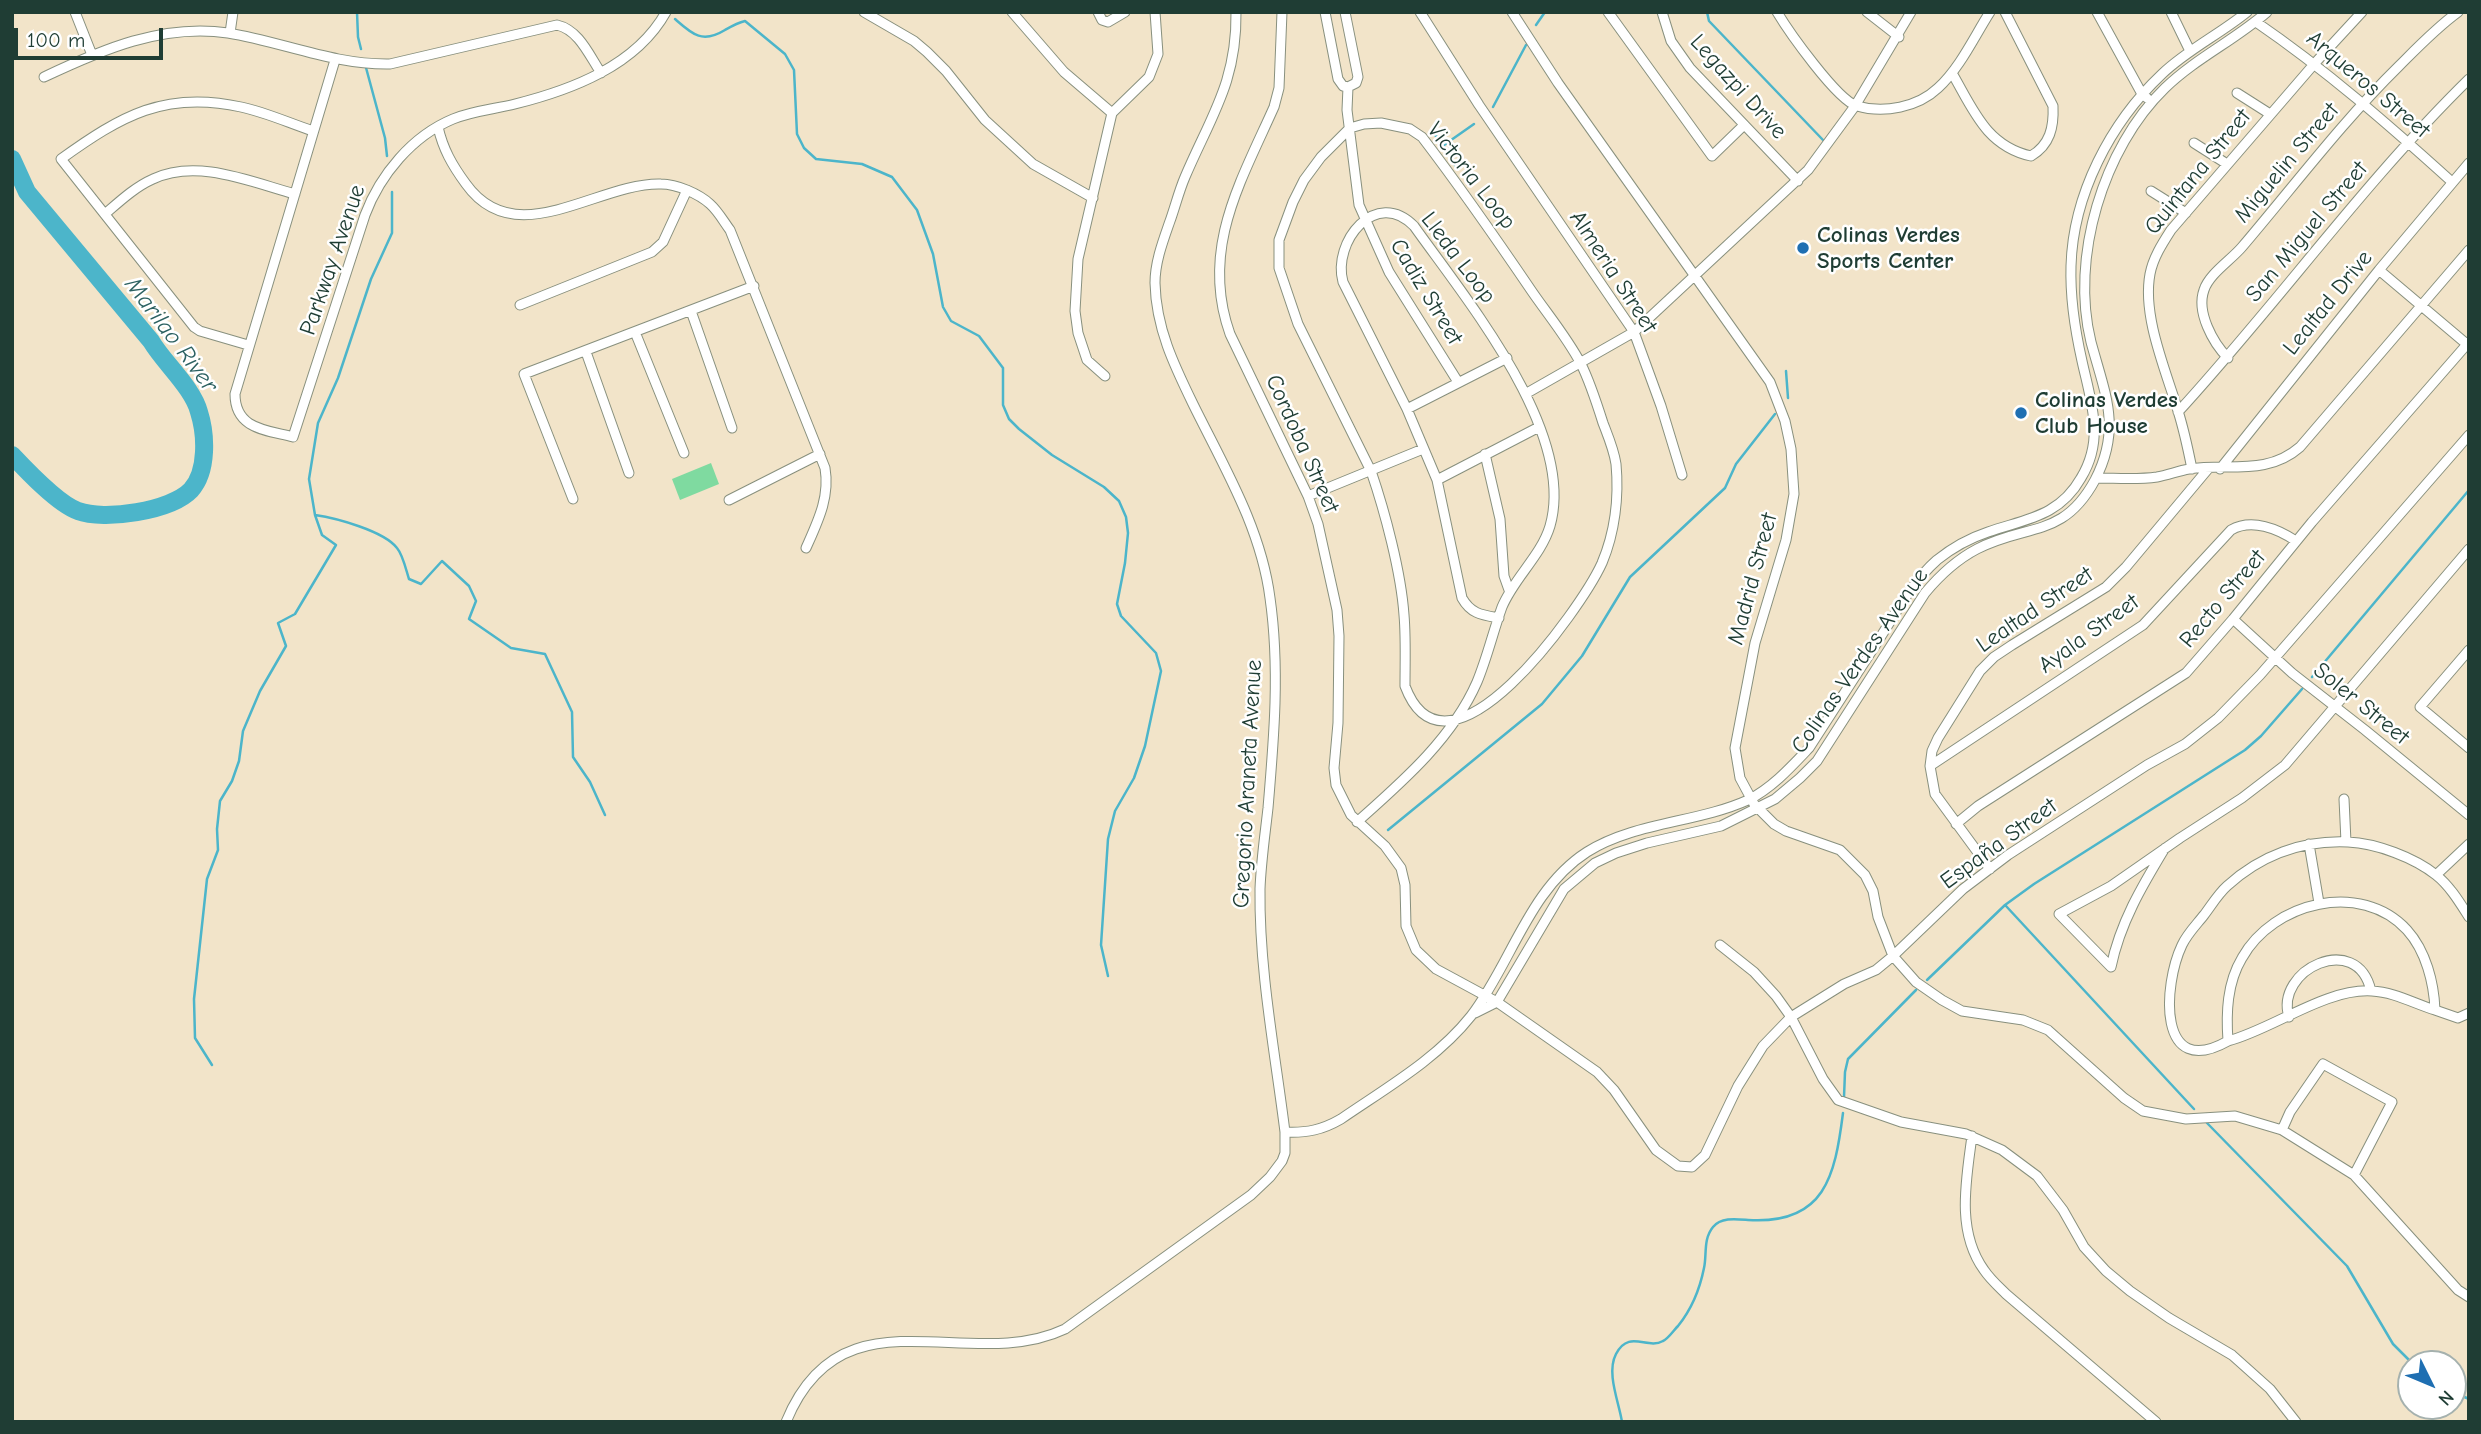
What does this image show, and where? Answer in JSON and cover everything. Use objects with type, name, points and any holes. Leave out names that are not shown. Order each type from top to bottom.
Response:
[{"type":"street","points":[[75,12],[92,55]]},
{"type":"street","points":[[230,33],[233,12]]},
{"type":"street","name":"Parkway Avenue","points":[[248,345],[235,394],[235,406],[243,419],[256,427],[293,437],[373,195],[381,180],[418,140],[454,119],[532,100],[569,88],[601,73],[626,56],[659,24],[666,12]]},
{"type":"street","points":[[864,12],[927,52],[946,71],[985,120],[1033,164],[1093,198]]},
{"type":"street","points":[[1012,12],[1064,72],[1112,113]]},
{"type":"street","points":[[1098,12],[1102,20],[1108,22],[1125,12]]},
{"type":"street","points":[[1105,376],[1087,360],[1078,333],[1075,311],[1078,259],[1112,113],[1149,77],[1158,54],[1155,12]]},
{"type":"street","name":"Gregorio Araneta Avenue","points":[[786,1422],[810,1378],[836,1358],[862,1348],[884,1341],[1019,1343],[1050,1336],[1065,1329],[1251,1195],[1270,1177],[1285,1153],[1285,1132],[1260,927],[1260,885],[1276,690],[1270,597],[1249,517],[1169,354],[1158,322],[1155,281],[1159,256],[1184,179],[1220,103],[1229,75],[1235,49],[1236,12]]},
{"type":"street","name":"Cordoba Street","points":[[1282,12],[1279,88],[1229,210],[1219,262],[1223,314],[1230,334],[1308,496],[1324,544],[1337,610],[1339,636],[1338,723],[1334,768],[1336,785],[1357,822],[1385,846],[1401,868],[1406,896],[1406,926],[1416,950],[1436,969],[1497,1002]]},
{"type":"street","points":[[1325,12],[1338,79],[1340,84],[1348,87],[1356,83],[1358,77],[1345,12]]},
{"type":"street","name":"Almeria Street","points":[[1420,12],[1479,105],[1634,332],[1682,475]]},
{"type":"street","name":"Madrid Street","points":[[1512,12],[1558,83],[1770,382],[1785,421],[1791,449],[1793,507],[1786,540],[1755,643],[1735,748],[1741,778],[1751,798],[1774,824],[1840,850],[1866,874],[1893,956]]},
{"type":"street","points":[[1608,12],[1712,156],[1744,125]]},
{"type":"street","name":"Legazpi Drive","points":[[1662,12],[1671,41],[1689,68],[1798,181]]},
{"type":"street","points":[[1777,12],[1791,36],[1823,75],[1855,106],[1882,109],[1902,107],[1937,90],[1952,73],[1990,12]]},
{"type":"street","points":[[1867,12],[1899,37]]},
{"type":"street","points":[[1527,393],[1634,332],[1798,181],[1855,106],[1912,12]]},
{"type":"street","points":[[1952,73],[1983,127],[1999,142],[2017,153],[2031,156],[2040,151],[2054,122],[2053,106],[2005,12]]},
{"type":"street","points":[[2096,12],[2142,94],[2153,103]]},
{"type":"street","points":[[2171,12],[2190,51]]},
{"type":"street","name":"Colinas Verdes Avenue","points":[[1285,1132],[1306,1133],[1329,1126],[1436,1051],[1472,1014],[1486,995],[1544,895],[1558,877],[1586,852],[1603,843],[1719,810],[1751,798],[1790,768],[1809,748],[1904,599],[1937,560],[1960,544],[1987,532],[2035,519],[2067,497],[2081,478],[2096,436],[2074,327],[2071,266],[2084,199],[2113,133],[2142,94],[2190,51],[2247,12]]},
{"type":"street","name":"Colinas Verdes Avenue","points":[[1472,1014],[1497,1002],[1564,889],[1595,863],[1616,853],[1721,826],[1775,799],[1817,761],[1925,593],[1937,579],[1978,548],[2055,523],[2073,511],[2085,497],[2105,459],[2111,425],[2087,326],[2086,283],[2089,245],[2098,204],[2116,156],[2153,103],[2189,67],[2267,12]]},
{"type":"street","name":"Quintana Street","points":[[2192,469],[2152,321],[2148,294],[2150,272],[2158,251],[2171,230],[2362,12]]},
{"type":"street","name":"Miguelin Street","points":[[2228,358],[2210,334],[2203,310],[2202,297],[2207,284],[2240,249],[2362,102],[2441,24],[2458,12]]},
{"type":"street","name":"Arqueros Street","points":[[2256,22],[2315,63],[2452,182]]},
{"type":"street","points":[[44,77],[92,55],[162,34],[181,32],[230,33],[335,60],[390,64],[557,24],[575,34],[601,73]]},
{"type":"street","points":[[313,131],[244,108],[215,102],[164,103],[143,109],[92,137],[61,159],[194,327],[248,345],[335,60]]},
{"type":"street","name":"San Miguel Street","points":[[2178,412],[2228,358],[2408,142],[2469,79]]},
{"type":"street","name":"Cadiz Street","points":[[1348,87],[1347,110],[1359,205],[1389,272],[1458,382]]},
{"type":"street","points":[[2237,93],[2270,114]]},
{"type":"street","name":"Victoria Loop","points":[[1350,128],[1364,124],[1395,125],[1410,129],[1422,137],[1581,364],[1615,461],[1615,512],[1602,562],[1591,584],[1517,680],[1494,700],[1455,719]]},
{"type":"street","points":[[438,127],[450,162],[475,197],[515,214],[535,215],[634,186],[663,183],[687,190],[710,204],[730,230],[820,454],[827,483],[826,495],[806,548]]},
{"type":"street","points":[[1350,128],[1321,157],[1304,180],[1279,240],[1279,268],[1298,324],[1371,471],[1380,496],[1404,614],[1405,686],[1419,712],[1441,721],[1455,719]]},
{"type":"street","points":[[2194,143],[2227,164]]},
{"type":"street","name":"Lealtad Drive","points":[[2220,469],[2379,270],[2469,163]]},
{"type":"street","points":[[105,214],[152,179],[181,172],[219,173],[295,194]]},
{"type":"street","points":[[520,305],[652,252],[663,242],[687,190]]},
{"type":"street","points":[[2151,191],[2186,213]]},
{"type":"street","name":"Lleda Loop","points":[[1357,822],[1395,789],[1441,739],[1455,719],[1476,684],[1509,590],[1535,556],[1550,526],[1555,495],[1549,457],[1527,393],[1507,358],[1409,220],[1388,211],[1377,212],[1366,219]]},
{"type":"street","points":[[1366,219],[1348,243],[1341,275],[1407,409],[1437,480],[1462,598],[1467,608],[1479,615],[1499,618]]},
{"type":"street","points":[[2096,478],[2155,477],[2192,469],[2208,470],[2277,463],[2288,457],[2300,447],[2394,340],[2469,250]]},
{"type":"street","points":[[2379,270],[2468,344]]},
{"type":"street","points":[[573,499],[524,374],[754,286]]},
{"type":"street","points":[[691,312],[732,428]]},
{"type":"street","points":[[635,332],[684,453]]},
{"type":"street","name":"Recto Street","points":[[1956,824],[1978,806],[2186,673],[2296,541],[2468,344]]},
{"type":"street","points":[[586,352],[629,473]]},
{"type":"street","points":[[1407,409],[1507,358]]},
{"type":"street","points":[[1437,480],[1539,428]]},
{"type":"street","name":"España Street","points":[[1497,1002],[1597,1072],[1614,1090],[1656,1150],[1678,1166],[1692,1167],[1705,1155],[1738,1086],[1763,1046],[1791,1017],[1844,984],[1876,970],[1963,889],[2035,837],[2185,744],[2236,702],[2469,435]]},
{"type":"street","points":[[1308,496],[1423,449]]},
{"type":"street","points":[[729,500],[820,454]]},
{"type":"street","points":[[1485,454],[1498,506],[1504,576],[1509,590]]},
{"type":"street","name":"Lealtad Street","points":[[1930,766],[1932,751],[1938,738],[1980,671],[2012,645],[2106,587],[2208,470]]},
{"type":"street","name":"Ayala Street","points":[[1930,766],[2143,625],[2231,530],[2245,524],[2258,526],[2280,531],[2296,541]]},
{"type":"street","points":[[2165,848],[2130,910],[2111,967],[2059,914],[2111,886],[2165,848],[2242,798],[2285,765],[2469,549]]},
{"type":"street","name":"Soler Street","points":[[2233,619],[2335,707],[2469,815]]},
{"type":"street","points":[[2469,650],[2420,707],[2469,748]]},
{"type":"street","points":[[1930,766],[1935,794],[1990,869]]},
{"type":"street","points":[[2344,799],[2346,842]]},
{"type":"street","points":[[2469,918],[2436,875],[2397,853],[2361,842],[2309,844],[2288,849],[2262,861],[2226,887],[2182,944],[2168,989],[2168,1012],[2173,1033],[2185,1045],[2197,1051],[2214,1049],[2347,993],[2385,993],[2458,1018],[2469,1013]]},
{"type":"street","points":[[2309,844],[2319,903]]},
{"type":"street","points":[[2436,875],[2469,844]]},
{"type":"street","points":[[2228,1041],[2226,1011],[2240,960],[2249,947],[2283,917],[2319,903],[2365,904],[2406,929],[2416,943],[2430,975],[2435,1010]]},
{"type":"street","points":[[1720,945],[1754,972],[1791,1017],[1838,1100],[1901,1122],[1972,1136],[2002,1150],[2037,1176],[2063,1210],[2084,1247],[2106,1271],[2169,1318],[2232,1355],[2270,1389],[2296,1422]]},
{"type":"street","points":[[1893,956],[1921,985],[1962,1011],[2024,1020],[2048,1030],[2123,1098],[2143,1111],[2186,1119],[2235,1116],[2282,1130],[2311,1151],[2354,1175],[2458,1290],[2469,1297]]},
{"type":"street","points":[[2289,1017],[2286,1002],[2295,981],[2312,967],[2326,962],[2353,962],[2365,972],[2371,991]]},
{"type":"street","points":[[2282,1130],[2290,1112],[2323,1064],[2392,1102],[2354,1175]]},
{"type":"street","points":[[1972,1136],[1964,1201],[1972,1247],[1984,1270],[2006,1294],[2156,1422]]},
{"type":"green space","points":[[711,463],[719,484],[680,500],[672,479]]},
{"type":"waterway","points":[[357,12],[361,49]]},
{"type":"waterway","points":[[1536,25],[1545,12]]},
{"type":"waterway","points":[[1707,12],[1709,21],[1823,140]]},
{"type":"waterway","points":[[675,19],[692,33],[704,37],[745,21],[785,54],[794,70],[797,134],[804,148],[816,159],[862,164],[892,177],[917,210],[933,254],[943,307],[951,321],[979,336],[1003,368],[1003,405],[1009,419],[1052,455],[1104,487],[1119,501],[1126,517],[1128,533],[1117,604],[1121,616],[1156,653],[1161,671],[1145,746],[1134,778],[1115,811],[1108,839],[1101,945],[1108,976]]},
{"type":"waterway","points":[[1493,107],[1526,45]]},
{"type":"waterway","points":[[365,64],[385,138],[387,156]]},
{"type":"waterway","points":[[1444,145],[1474,124]]},
{"type":"waterway","points":[[1431,131],[1441,141],[1456,167]]},
{"type":"waterway","name":"Marilao River","points":[[12,159],[27,192],[185,385],[196,403],[204,441],[203,463],[197,482],[191,490],[169,504],[120,514],[90,514],[70,507],[43,486],[12,455]]},
{"type":"waterway","points":[[392,192],[392,233],[371,279],[338,378],[318,423],[309,479],[315,515],[359,526],[382,536],[397,548],[409,579],[421,584],[442,561],[469,586],[476,601],[469,619],[511,648],[545,654],[572,712],[573,757],[590,782],[605,815]]},
{"type":"waterway","points":[[1786,371],[1788,398]]},
{"type":"waterway","points":[[1388,830],[1542,704],[1582,656],[1630,577],[1725,488],[1736,464],[1775,414]]},
{"type":"waterway","points":[[2312,677],[2469,490]]},
{"type":"waterway","points":[[212,1065],[195,1038],[194,999],[207,879],[218,850],[220,801],[232,781],[239,761],[243,731],[260,691],[286,646],[278,623],[295,614],[336,545],[322,535],[315,515]]},
{"type":"waterway","points":[[1927,980],[2005,905],[2034,884],[2245,750],[2261,736],[2302,689]]},
{"type":"waterway","points":[[2006,906],[2194,1109]]},
{"type":"waterway","points":[[1844,1097],[1848,1059],[1916,990]]},
{"type":"waterway","points":[[1622,1422],[1612,1370],[1616,1354],[1621,1347],[1632,1341],[1663,1341],[1678,1326],[1697,1291],[1704,1268],[1708,1237],[1716,1224],[1729,1219],[1774,1219],[1794,1214],[1810,1205],[1830,1176],[1843,1113]]},
{"type":"waterway","points":[[2207,1123],[2347,1266],[2399,1350]]},
{"type":"place","name":"Colinas Verdes Sports Center","points":[[1803,248]]},
{"type":"place","name":"Colinas Verdes Club House","points":[[2021,413]]}]
